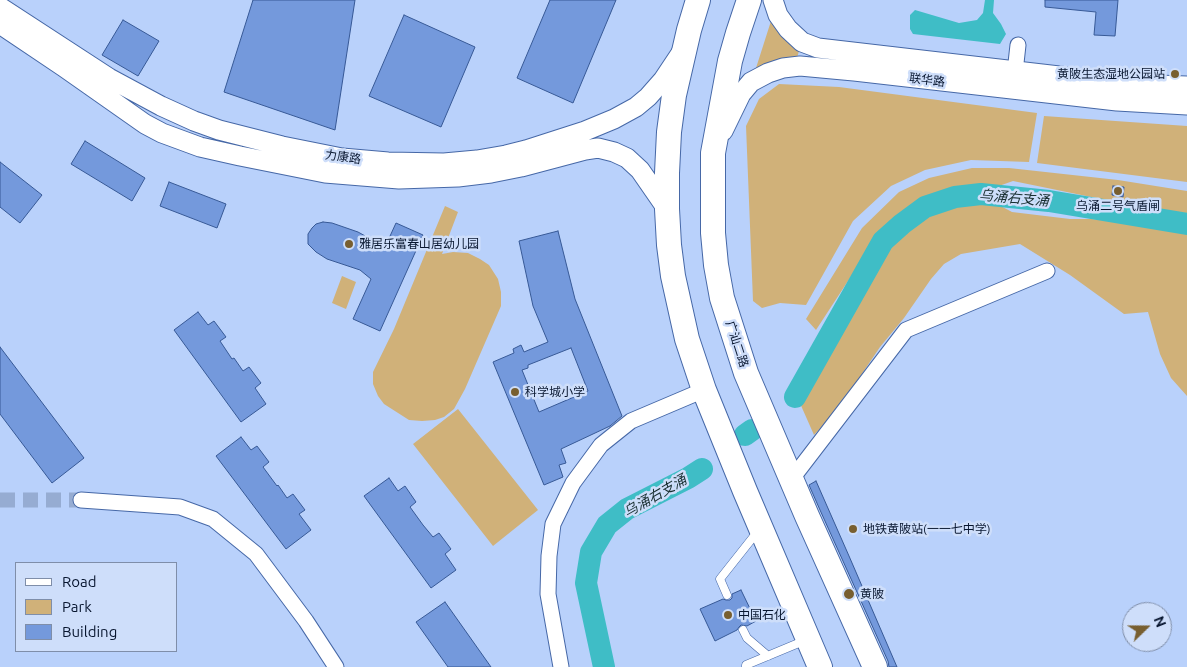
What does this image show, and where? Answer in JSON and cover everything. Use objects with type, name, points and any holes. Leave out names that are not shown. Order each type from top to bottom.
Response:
[{"type":"highway","points":[[698,0],[684,48],[674,95],[669,132],[667,208],[673,276],[687,339],[708,399],[820,667]]},
{"type":"highway","name":"广汕二路","points":[[749,0],[730,61],[713,153],[713,233],[722,298],[746,373],[875,667]]},
{"type":"street","name":"联华路","points":[[773,0],[778,15],[788,29],[802,42],[818,48],[1128,84],[1187,86]]},
{"type":"street","name":"力康路","points":[[0,7],[109,78],[194,121],[219,130],[282,146],[342,158],[388,162],[477,160],[526,150],[585,131],[614,119],[636,107],[648,97],[663,80],[684,48]]},
{"type":"street","name":"力康路","points":[[0,24],[145,124],[162,133],[200,147],[325,172],[399,179],[458,177],[491,173],[598,148],[628,158],[640,170],[667,208]]},
{"type":"street","points":[[1015,72],[1018,45]]},
{"type":"street","name":"联华路","points":[[713,153],[732,110],[741,94],[752,82],[768,73],[783,68],[800,66],[1117,101],[1187,105]]},
{"type":"street","points":[[787,469],[906,330],[1047,270]]},
{"type":"street","points":[[562,667],[548,594],[550,556],[553,524],[573,483],[601,445],[632,421],[708,399]]},
{"type":"street","points":[[82,500],[180,507],[213,519],[256,554],[306,621],[336,667]]},
{"type":"lane","points":[[727,596],[720,579],[760,527]]},
{"type":"lane","points":[[743,630],[747,638],[768,656]]},
{"type":"lane","points":[[746,667],[746,665],[808,639]]},
{"type":"green space","points":[[771,21],[799,51],[796,61],[756,68]]},
{"type":"green space","points":[[779,84],[839,87],[1037,113],[1029,162],[971,160],[925,170],[891,186],[853,221],[806,305],[780,303],[762,308],[753,301],[746,126],[759,99]]},
{"type":"green space","points":[[1044,116],[1187,126],[1187,182],[1037,163]]},
{"type":"green space","points":[[972,168],[1009,168],[1118,180],[1187,191],[1187,214],[1013,181],[996,187],[984,186],[948,193],[919,203],[890,224],[861,261],[816,330],[806,319],[862,228],[899,192],[929,178]]},
{"type":"green space","points":[[959,202],[995,203],[1012,212],[1070,219],[1124,222],[1184,232],[1187,235],[1187,396],[1171,378],[1160,354],[1148,312],[1124,314],[1070,275],[1020,244],[961,254],[944,264],[880,347],[839,408],[814,435],[799,401],[835,335],[893,239],[928,212]]},
{"type":"green space","points":[[445,206],[458,212],[442,254],[453,252],[468,253],[489,265],[498,279],[501,292],[501,306],[465,389],[454,409],[444,417],[435,420],[409,420],[384,404],[378,396],[373,384],[373,372],[394,329]]},
{"type":"green space","points":[[342,276],[356,282],[346,309],[332,303]]},
{"type":"green space","points":[[458,409],[538,510],[493,546],[413,444]]},
{"type":"shaded area","points":[[985,0],[994,0],[993,13],[1006,34],[1000,44],[913,34],[910,29],[910,15],[915,10],[959,23],[977,20],[983,13]]},
{"type":"building","points":[[253,0],[355,0],[335,130],[224,92]]},
{"type":"building","points":[[550,0],[616,0],[573,103],[517,78]]},
{"type":"building","points":[[1045,0],[1118,0],[1115,36],[1094,35],[1096,12],[1045,7]]},
{"type":"building","points":[[404,15],[475,47],[441,127],[369,96]]},
{"type":"building","points":[[123,20],[159,41],[138,76],[102,55]]},
{"type":"building","points":[[85,141],[145,178],[132,201],[71,164]]},
{"type":"building","points":[[0,162],[42,195],[20,223],[0,207]]},
{"type":"building","points":[[169,182],[226,204],[217,228],[160,206]]},
{"type":"building","name":"乌涌二号气盾闸","points":[[1113,186],[1124,187],[1123,197],[1112,195]]},
{"type":"building","points":[[323,222],[332,223],[358,232],[385,247],[396,223],[423,235],[380,331],[353,319],[371,279],[360,270],[327,259],[308,244],[308,234],[312,228],[316,224]]},
{"type":"building","points":[[558,231],[575,299],[622,416],[610,426],[561,449],[566,463],[559,465],[563,477],[544,485],[493,362],[514,353],[513,349],[521,345],[524,352],[548,342],[533,306],[519,241]],"holes":[[[571,348],[588,391],[539,412],[522,370],[528,368],[528,365]]]},
{"type":"building","points":[[198,312],[208,325],[214,321],[226,337],[220,341],[232,359],[234,358],[243,371],[249,367],[261,383],[255,388],[266,404],[241,422],[174,330]]},
{"type":"building","points":[[0,347],[84,458],[52,483],[0,414]]},
{"type":"building","points":[[241,437],[251,450],[257,446],[269,462],[263,467],[277,486],[287,498],[293,494],[305,510],[299,514],[311,530],[286,549],[216,456]]},
{"type":"building","points":[[389,478],[398,491],[405,486],[416,502],[410,507],[423,525],[433,537],[439,533],[451,549],[445,554],[456,570],[431,588],[364,496]]},
{"type":"building","points":[[816,481],[897,667],[889,667],[809,485]]},
{"type":"building","name":"中国石化","points":[[741,590],[756,621],[747,626],[741,625],[737,630],[715,641],[700,609],[723,599],[730,600],[732,594]]},
{"type":"building","points":[[445,602],[491,667],[448,667],[416,622]]},
{"type":"waterway","name":"乌涌右支涌","points":[[795,397],[883,241],[925,207],[955,197],[981,194],[1049,201],[1187,224]]},
{"type":"waterway","name":"乌涌右支涌","points":[[745,435],[752,430]]},
{"type":"waterway","name":"乌涌右支涌","points":[[604,667],[586,583],[591,552],[607,525],[627,509],[702,469]]},
{"type":"tunnel","points":[[0,500],[81,500]]},
{"type":"place","name":"黄陂生态湿地公园站","points":[[1175,74]]},
{"type":"place","name":"乌涌二号气盾闸","points":[[1118,191]]},
{"type":"place","name":"雅居乐富春山居幼儿园","points":[[349,244]]},
{"type":"place","name":"科学城小学","points":[[515,392]]},
{"type":"place","name":"地铁黄陂站(一一七中学)","points":[[853,529]]},
{"type":"place","name":"黄陂","points":[[849,594]]},
{"type":"place","name":"中国石化","points":[[728,615]]}]
